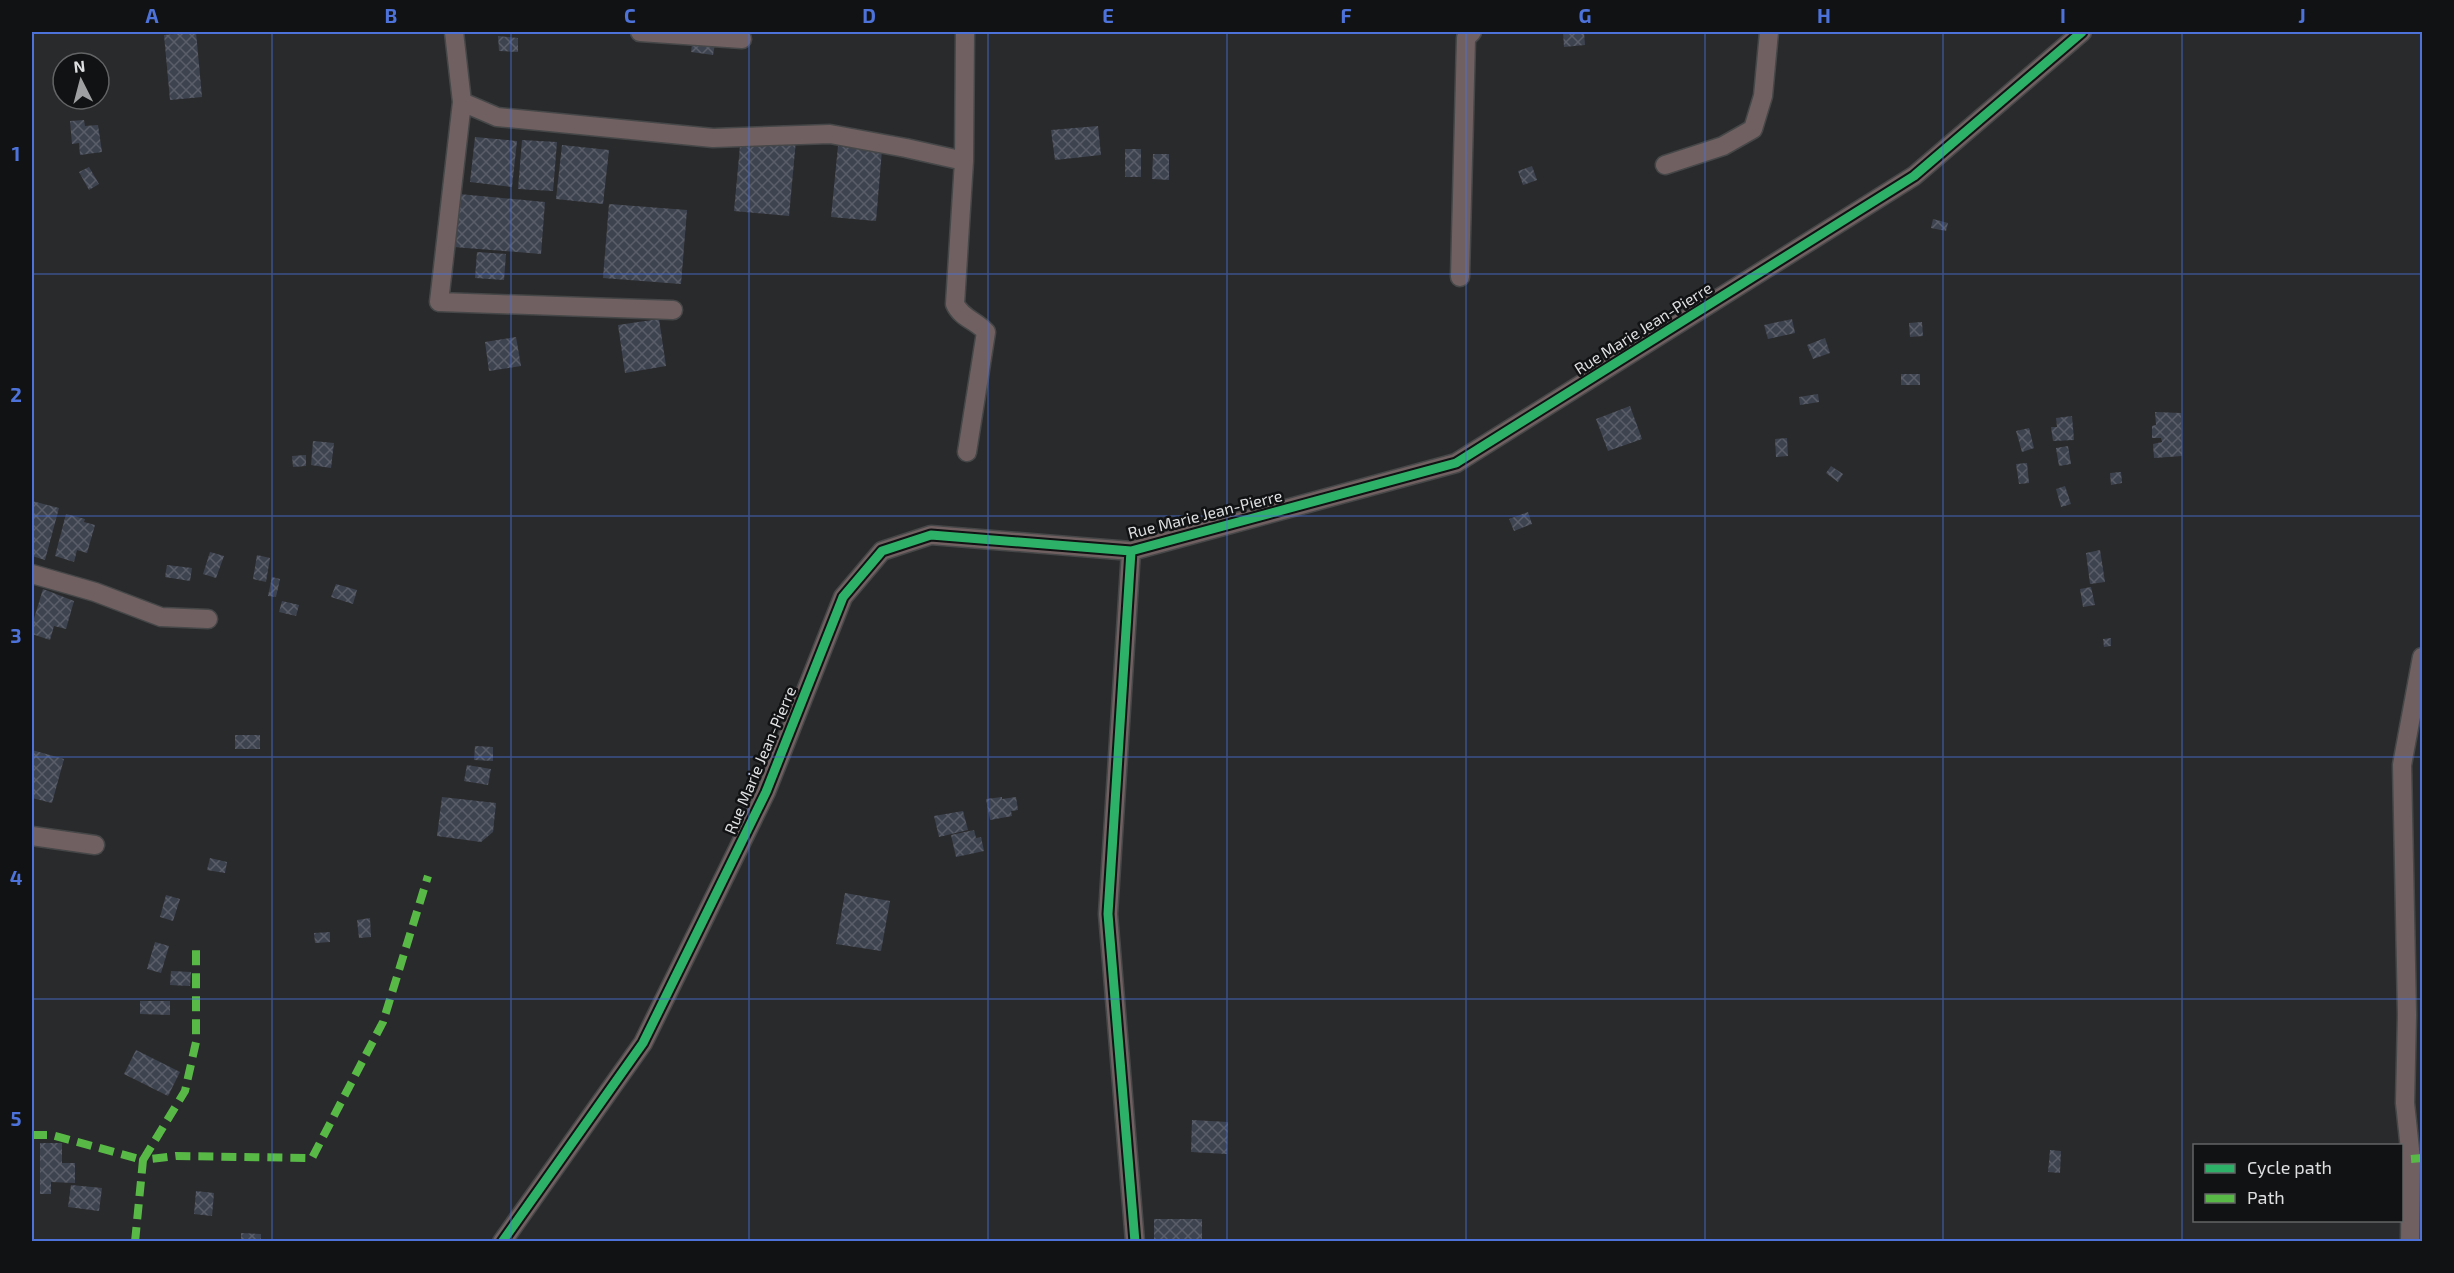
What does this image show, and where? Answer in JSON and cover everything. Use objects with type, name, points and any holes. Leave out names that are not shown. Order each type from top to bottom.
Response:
[{"type":"street","points":[[454,32],[462,102],[439,302],[673,310]]},
{"type":"street","points":[[640,32],[742,39]]},
{"type":"street","points":[[965,32],[964,161],[955,304],[959,312],[981,325],[986,332],[967,452]]},
{"type":"street","points":[[1460,277],[1466,38],[1472,32]]},
{"type":"street","points":[[1665,165],[1723,146],[1752,129],[1763,96],[1769,32]]},
{"type":"street","name":"Rue Marie Jean-Pierre","points":[[502,1242],[643,1043],[766,792],[843,597],[882,551],[930,535],[1131,551],[1456,463],[1914,176],[2082,32]]},
{"type":"street","points":[[462,102],[497,117],[713,138],[830,134],[964,161]]},
{"type":"street","points":[[1131,551],[1108,914],[1135,1242]]},
{"type":"street","points":[[32,574],[95,592],[161,617],[208,619]]},
{"type":"street","points":[[2410,1242],[2411,1159],[2405,1103],[2407,1015],[2402,765],[2422,657]]},
{"type":"street","points":[[32,836],[95,845]]},
{"type":"building","points":[[196,32],[202,97],[170,100],[164,35]]},
{"type":"building","points":[[1563,32],[1584,32],[1585,45],[1564,47]]},
{"type":"building","points":[[498,36],[518,38],[518,52],[499,51]]},
{"type":"building","points":[[693,36],[716,39],[713,55],[691,52]]},
{"type":"building","points":[[84,120],[85,126],[98,125],[102,152],[80,155],[79,143],[72,144],[70,121]]},
{"type":"building","points":[[1098,126],[1101,155],[1055,160],[1051,130]]},
{"type":"building","points":[[741,135],[796,140],[789,216],[734,211]]},
{"type":"building","points":[[475,137],[517,141],[512,187],[470,182]]},
{"type":"building","points":[[522,140],[557,142],[553,191],[518,189]]},
{"type":"building","points":[[562,145],[609,150],[603,204],[556,199]]},
{"type":"building","points":[[838,146],[882,150],[876,221],[831,217]]},
{"type":"building","points":[[1125,149],[1141,149],[1141,177],[1125,177]]},
{"type":"building","points":[[1153,154],[1169,154],[1169,180],[1152,179]]},
{"type":"building","points":[[1532,166],[1537,180],[1523,185],[1518,171]]},
{"type":"building","points":[[89,167],[99,184],[89,190],[79,172]]},
{"type":"building","points":[[459,194],[545,202],[541,254],[454,247]]},
{"type":"building","points":[[609,204],[687,210],[681,284],[603,278]]},
{"type":"building","points":[[1933,219],[1948,223],[1946,231],[1931,228]]},
{"type":"building","points":[[477,252],[506,254],[504,280],[475,278]]},
{"type":"building","points":[[659,319],[666,366],[625,373],[618,325]]},
{"type":"building","points":[[1792,319],[1795,333],[1768,339],[1764,325]]},
{"type":"building","points":[[1922,322],[1923,336],[1910,337],[1909,323]]},
{"type":"building","points":[[516,337],[521,366],[489,371],[485,342]]},
{"type":"building","points":[[1825,338],[1830,353],[1813,359],[1807,345]]},
{"type":"building","points":[[1901,374],[1920,374],[1920,385],[1901,385]]},
{"type":"building","points":[[1818,394],[1819,402],[1800,405],[1799,397]]},
{"type":"building","points":[[1630,406],[1642,439],[1608,451],[1596,419]]},
{"type":"building","points":[[2155,412],[2181,413],[2182,456],[2154,458],[2153,444],[2162,442],[2161,438],[2152,438],[2152,426],[2156,425]]},
{"type":"building","points":[[2072,416],[2074,440],[2053,441],[2051,427],[2057,427],[2056,418]]},
{"type":"building","points":[[2029,428],[2034,448],[2022,452],[2016,431]]},
{"type":"building","points":[[1787,438],[1788,456],[1776,457],[1775,439]]},
{"type":"building","points":[[313,441],[334,443],[331,468],[311,465]]},
{"type":"building","points":[[2068,446],[2071,464],[2059,466],[2056,448]]},
{"type":"building","points":[[306,455],[306,466],[293,467],[292,456]]},
{"type":"building","points":[[2027,463],[2029,483],[2019,484],[2016,464]]},
{"type":"building","points":[[1831,466],[1843,474],[1838,482],[1826,473]]},
{"type":"building","points":[[2121,472],[2122,483],[2111,485],[2110,473]]},
{"type":"building","points":[[2065,486],[2071,504],[2061,507],[2056,489]]},
{"type":"building","points":[[32,501],[59,508],[45,560],[32,556]]},
{"type":"building","points":[[1528,512],[1532,524],[1514,531],[1509,519]]},
{"type":"building","points":[[66,514],[85,519],[84,522],[95,525],[87,553],[77,550],[74,562],[55,556]]},
{"type":"building","points":[[2100,550],[2105,582],[2090,584],[2086,553]]},
{"type":"building","points":[[210,552],[224,556],[216,578],[203,574]]},
{"type":"building","points":[[257,555],[270,558],[266,582],[253,579]]},
{"type":"building","points":[[167,565],[192,568],[190,581],[165,577]]},
{"type":"building","points":[[272,577],[280,579],[276,597],[268,596]]},
{"type":"building","points":[[336,584],[357,590],[353,604],[331,597]]},
{"type":"building","points":[[2091,587],[2095,605],[2083,607],[2080,589]]},
{"type":"building","points":[[43,589],[74,601],[66,629],[54,626],[50,640],[32,634],[32,625]]},
{"type":"building","points":[[282,601],[299,605],[296,616],[279,612]]},
{"type":"building","points":[[2111,638],[2111,646],[2104,647],[2103,639]]},
{"type":"building","points":[[235,735],[260,735],[260,749],[235,749]]},
{"type":"building","points":[[475,746],[493,747],[493,761],[474,760]]},
{"type":"building","points":[[32,750],[64,759],[52,803],[32,798]]},
{"type":"building","points":[[467,765],[491,769],[488,785],[464,781]]},
{"type":"building","points":[[442,797],[496,803],[493,832],[481,842],[437,836]]},
{"type":"building","points":[[1002,797],[1002,799],[1016,797],[1018,810],[1011,811],[1012,816],[990,820],[986,799]]},
{"type":"building","points":[[963,811],[968,830],[939,837],[934,816]]},
{"type":"building","points":[[974,830],[976,838],[981,837],[984,851],[956,857],[951,835]]},
{"type":"building","points":[[210,858],[227,862],[225,873],[207,870]]},
{"type":"building","points":[[845,893],[890,901],[881,951],[836,944]]},
{"type":"building","points":[[166,895],[180,899],[173,921],[160,917]]},
{"type":"building","points":[[370,918],[371,937],[359,938],[357,920]]},
{"type":"building","points":[[330,932],[330,942],[315,943],[314,933]]},
{"type":"building","points":[[155,942],[169,946],[161,973],[147,969]]},
{"type":"building","points":[[171,971],[191,972],[190,986],[170,985]]},
{"type":"building","points":[[140,1001],[170,1001],[170,1015],[140,1014]]},
{"type":"building","points":[[136,1050],[180,1072],[168,1096],[124,1074]]},
{"type":"building","points":[[1192,1120],[1228,1122],[1227,1154],[1191,1152]]},
{"type":"building","points":[[40,1143],[62,1143],[62,1163],[75,1163],[75,1183],[51,1182],[51,1194],[40,1194]]},
{"type":"building","points":[[2050,1150],[2061,1151],[2060,1173],[2048,1172]]},
{"type":"building","points":[[71,1185],[102,1188],[99,1211],[68,1207]]},
{"type":"building","points":[[196,1191],[214,1193],[212,1216],[194,1214]]},
{"type":"building","points":[[1154,1219],[1202,1219],[1202,1242],[1154,1242]]},
{"type":"building","points":[[241,1233],[261,1234],[261,1242],[241,1242]]},
{"type":"marked path","points":[[135,1242],[143,1160],[176,1156],[312,1158],[383,1022],[428,876]]},
{"type":"marked path","points":[[32,1135],[52,1135],[143,1160],[185,1091],[196,1042],[196,947]]},
{"type":"marked path","points":[[2411,1159],[2422,1158]]},
{"type":"cycle path","points":[[502,1242],[643,1043],[766,792],[843,597],[882,551],[931,535],[1131,551],[1456,463],[1914,176],[2082,32]]},
{"type":"cycle path","points":[[1131,551],[1108,914],[1135,1242]]}]
